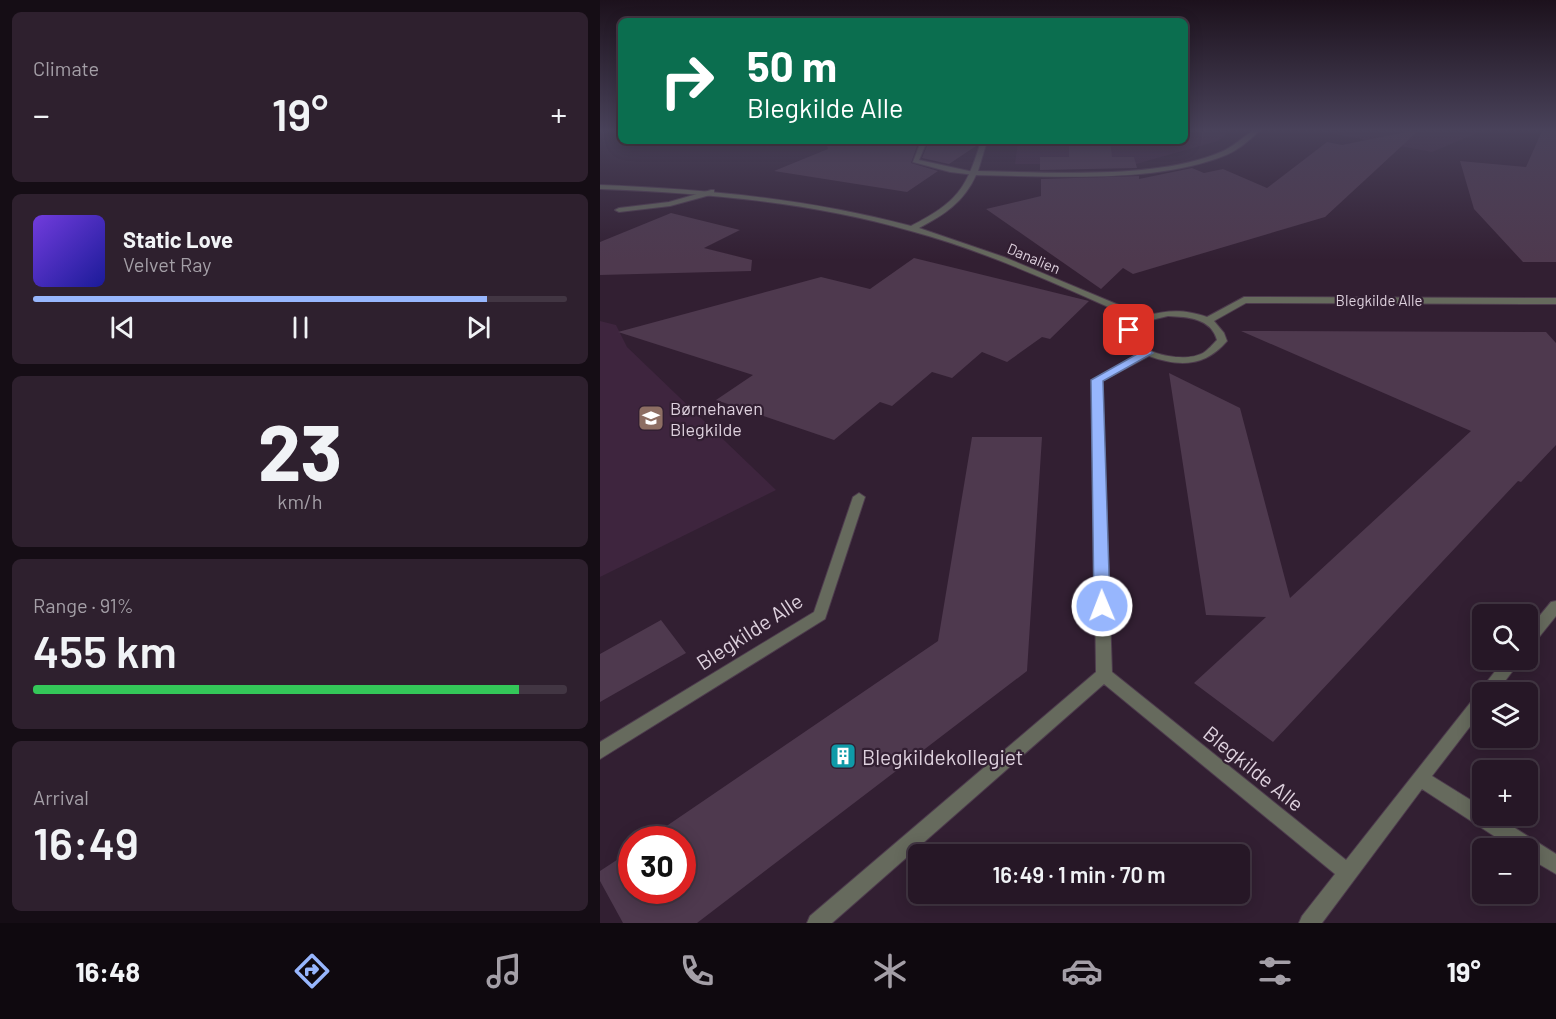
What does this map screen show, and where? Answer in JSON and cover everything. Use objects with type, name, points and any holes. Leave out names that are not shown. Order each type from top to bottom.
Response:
[{"type":"street","points":[[913,228],[942,214],[963,196],[974,174]]},
{"type":"street","name":"Danalien","points":[[600,187],[711,192],[823,207],[913,228],[1001,259],[1143,318]]},
{"type":"street","points":[[619,210],[670,204],[711,192]]},
{"type":"street","name":"Blegkilde Alle","points":[[1207,321],[1244,300],[1556,301]]},
{"type":"street","points":[[1168,313],[1196,316],[1207,321],[1216,327],[1222,341],[1209,354],[1182,360],[1147,353],[1133,345],[1129,338],[1129,330],[1143,318],[1168,313]]},
{"type":"street","points":[[817,923],[1104,675],[1097,380],[1147,353]]},
{"type":"street","name":"Blegkilde Alle","points":[[600,751],[820,615],[859,498]]},
{"type":"street","points":[[1538,628],[1556,606]]},
{"type":"street","points":[[1496,682],[1505,670]]},
{"type":"street","name":"Blegkilde Alle","points":[[1104,675],[1348,873]]},
{"type":"street","points":[[1309,923],[1472,712]]},
{"type":"street","points":[[1420,778],[1556,865]]},
{"type":"shaded area","name":"Børnehaven Blegkilde","points":[[600,321],[616,325],[627,347],[776,490],[600,577]]},
{"type":"building","points":[[793,174],[933,174],[907,192]]},
{"type":"building","points":[[1163,174],[1235,174],[1267,188],[1285,174],[1371,174],[1325,217],[1133,274],[1123,268],[1101,289],[986,209],[1041,196],[1041,179],[1139,176],[1139,179]]},
{"type":"building","points":[[1464,174],[1556,174],[1556,262],[1523,262],[1474,209]]},
{"type":"building","points":[[671,213],[740,230],[704,248],[752,260],[751,271],[600,275],[600,242]]},
{"type":"building","points":[[914,258],[1089,301],[1050,339],[1042,337],[1007,362],[982,352],[952,378],[932,372],[892,406],[880,402],[834,440],[716,400],[753,375],[618,332],[821,277],[870,289]]},
{"type":"building","points":[[1241,331],[1546,332],[1556,343],[1556,445],[1521,482],[1518,481],[1273,742],[1194,683],[1266,617],[1206,615],[1169,373],[1240,408],[1290,598],[1471,431]]},
{"type":"building","name":"Blegkildekollegiet","points":[[972,437],[1042,437],[1027,671],[697,923],[623,923],[600,881],[600,871],[618,859],[618,904],[696,904],[696,826],[667,826],[938,641]]},
{"type":"building","points":[[661,620],[686,653],[600,702],[600,654]]},
{"type":"place","name":"Børnehaven Blegkilde","points":[[651,418]]},
{"type":"place","name":"Blegkildekollegiet","points":[[843,756]]},
{"type":"route","points":[[1102,606],[1097,380],[1147,353],[1133,345],[1129,338],[1129,330]]}]
